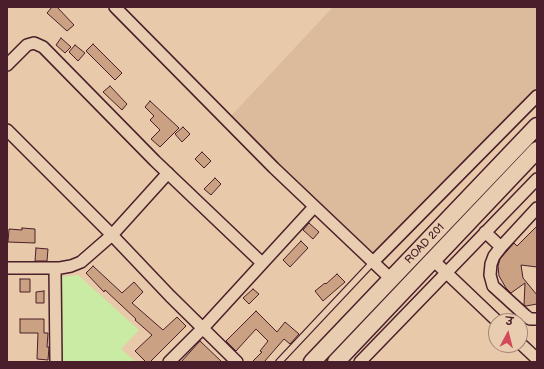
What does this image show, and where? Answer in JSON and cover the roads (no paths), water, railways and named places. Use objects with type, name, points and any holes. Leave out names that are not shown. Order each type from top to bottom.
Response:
[{"type":"main road","name":"ROAD 201","points":[[312,362],[537,126]]},
{"type":"main road","name":"ROAD 201","points":[[336,362],[537,150]]},
{"type":"street","points":[[115,7],[274,168],[391,279]]},
{"type":"street","points":[[7,65],[27,45],[34,44],[43,47],[168,173],[262,264]]},
{"type":"street","points":[[373,262],[537,96]]},
{"type":"street","points":[[7,130],[237,362]]},
{"type":"street","points":[[7,268],[55,268],[71,266],[81,262],[112,235],[168,173]]},
{"type":"street","points":[[360,362],[536,181]]},
{"type":"street","points":[[169,362],[314,207]]},
{"type":"street","points":[[537,208],[494,256],[490,274],[493,286],[526,316],[530,319],[537,319]]},
{"type":"street","points":[[485,232],[501,247]]},
{"type":"street","points":[[433,260],[489,313]]},
{"type":"street","points":[[55,268],[56,362]]},
{"type":"street","points":[[528,350],[536,356]]},
{"type":"lane","points":[[279,362],[373,262]]}]
